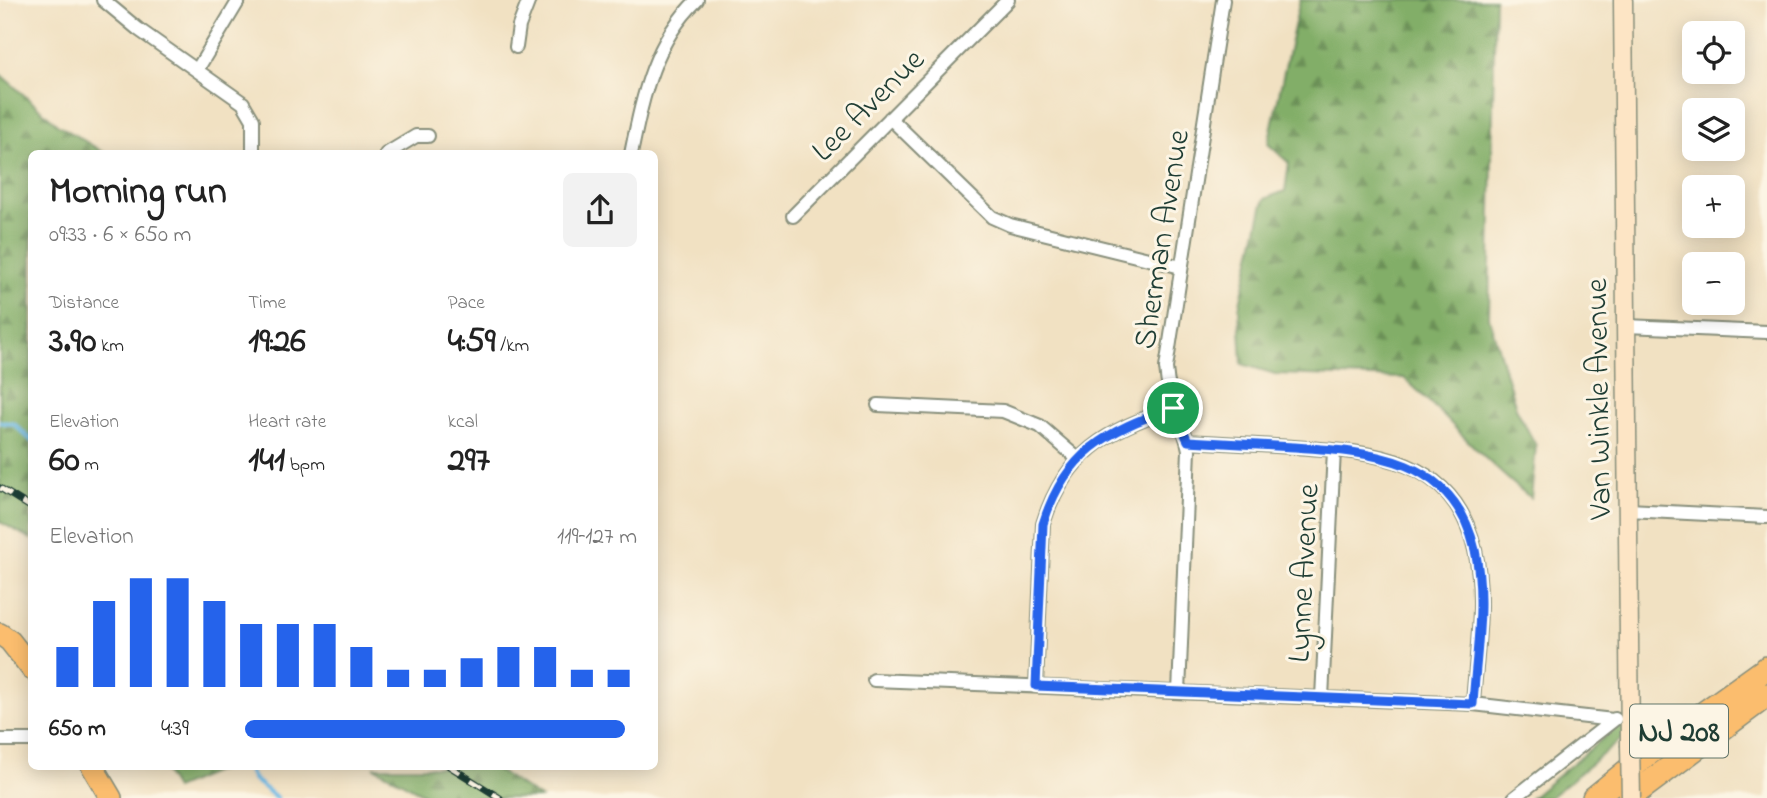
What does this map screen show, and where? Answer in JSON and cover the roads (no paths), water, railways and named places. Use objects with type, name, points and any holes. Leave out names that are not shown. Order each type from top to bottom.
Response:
[{"type":"highway","name":"NJ 208","points":[[1594,798],[1658,746],[1767,668]]},
{"type":"highway","name":"NJ 208","points":[[1630,798],[1767,695]]},
{"type":"main road","points":[[5,638],[28,664]]},
{"type":"main road","points":[[94,770],[111,798]]},
{"type":"street","points":[[103,0],[138,29],[248,107],[255,130],[253,150]]},
{"type":"street","points":[[197,70],[239,0]]},
{"type":"street","points":[[516,47],[519,26],[529,0]]},
{"type":"street","points":[[633,150],[644,89],[657,54],[685,12],[697,0]]},
{"type":"street","name":"Lee Avenue","points":[[793,216],[1007,0]]},
{"type":"street","name":"Sherman Avenue","points":[[1179,692],[1188,441],[1167,390],[1166,368],[1223,0]]},
{"type":"street","name":"Van Winkle Avenue","points":[[1623,0],[1630,798]]},
{"type":"street","points":[[890,118],[992,217],[1010,225],[1181,267]]},
{"type":"street","points":[[393,150],[416,136],[428,135]]},
{"type":"street","points":[[1626,326],[1767,332]]},
{"type":"street","points":[[878,405],[1003,411],[1040,426],[1078,459]]},
{"type":"street","points":[[1036,686],[1043,524],[1062,479],[1078,459],[1117,430],[1173,408]]},
{"type":"street","points":[[1188,441],[1334,450],[1383,456],[1408,465],[1443,489],[1462,517],[1475,550],[1479,575],[1473,704]]},
{"type":"street","name":"Lynne Avenue","points":[[1322,698],[1334,450]]},
{"type":"street","points":[[1628,510],[1767,517]]},
{"type":"street","points":[[874,680],[1473,704],[1613,720]]},
{"type":"street","points":[[1514,798],[1630,709]]},
{"type":"street","points":[[0,740],[28,740]]},
{"type":"waterway","points":[[0,422],[14,424],[28,437]]},
{"type":"waterway","points":[[249,770],[253,779],[277,798]]},
{"type":"railway","points":[[0,488],[28,506]]},
{"type":"railway","points":[[455,770],[500,798]]}]
